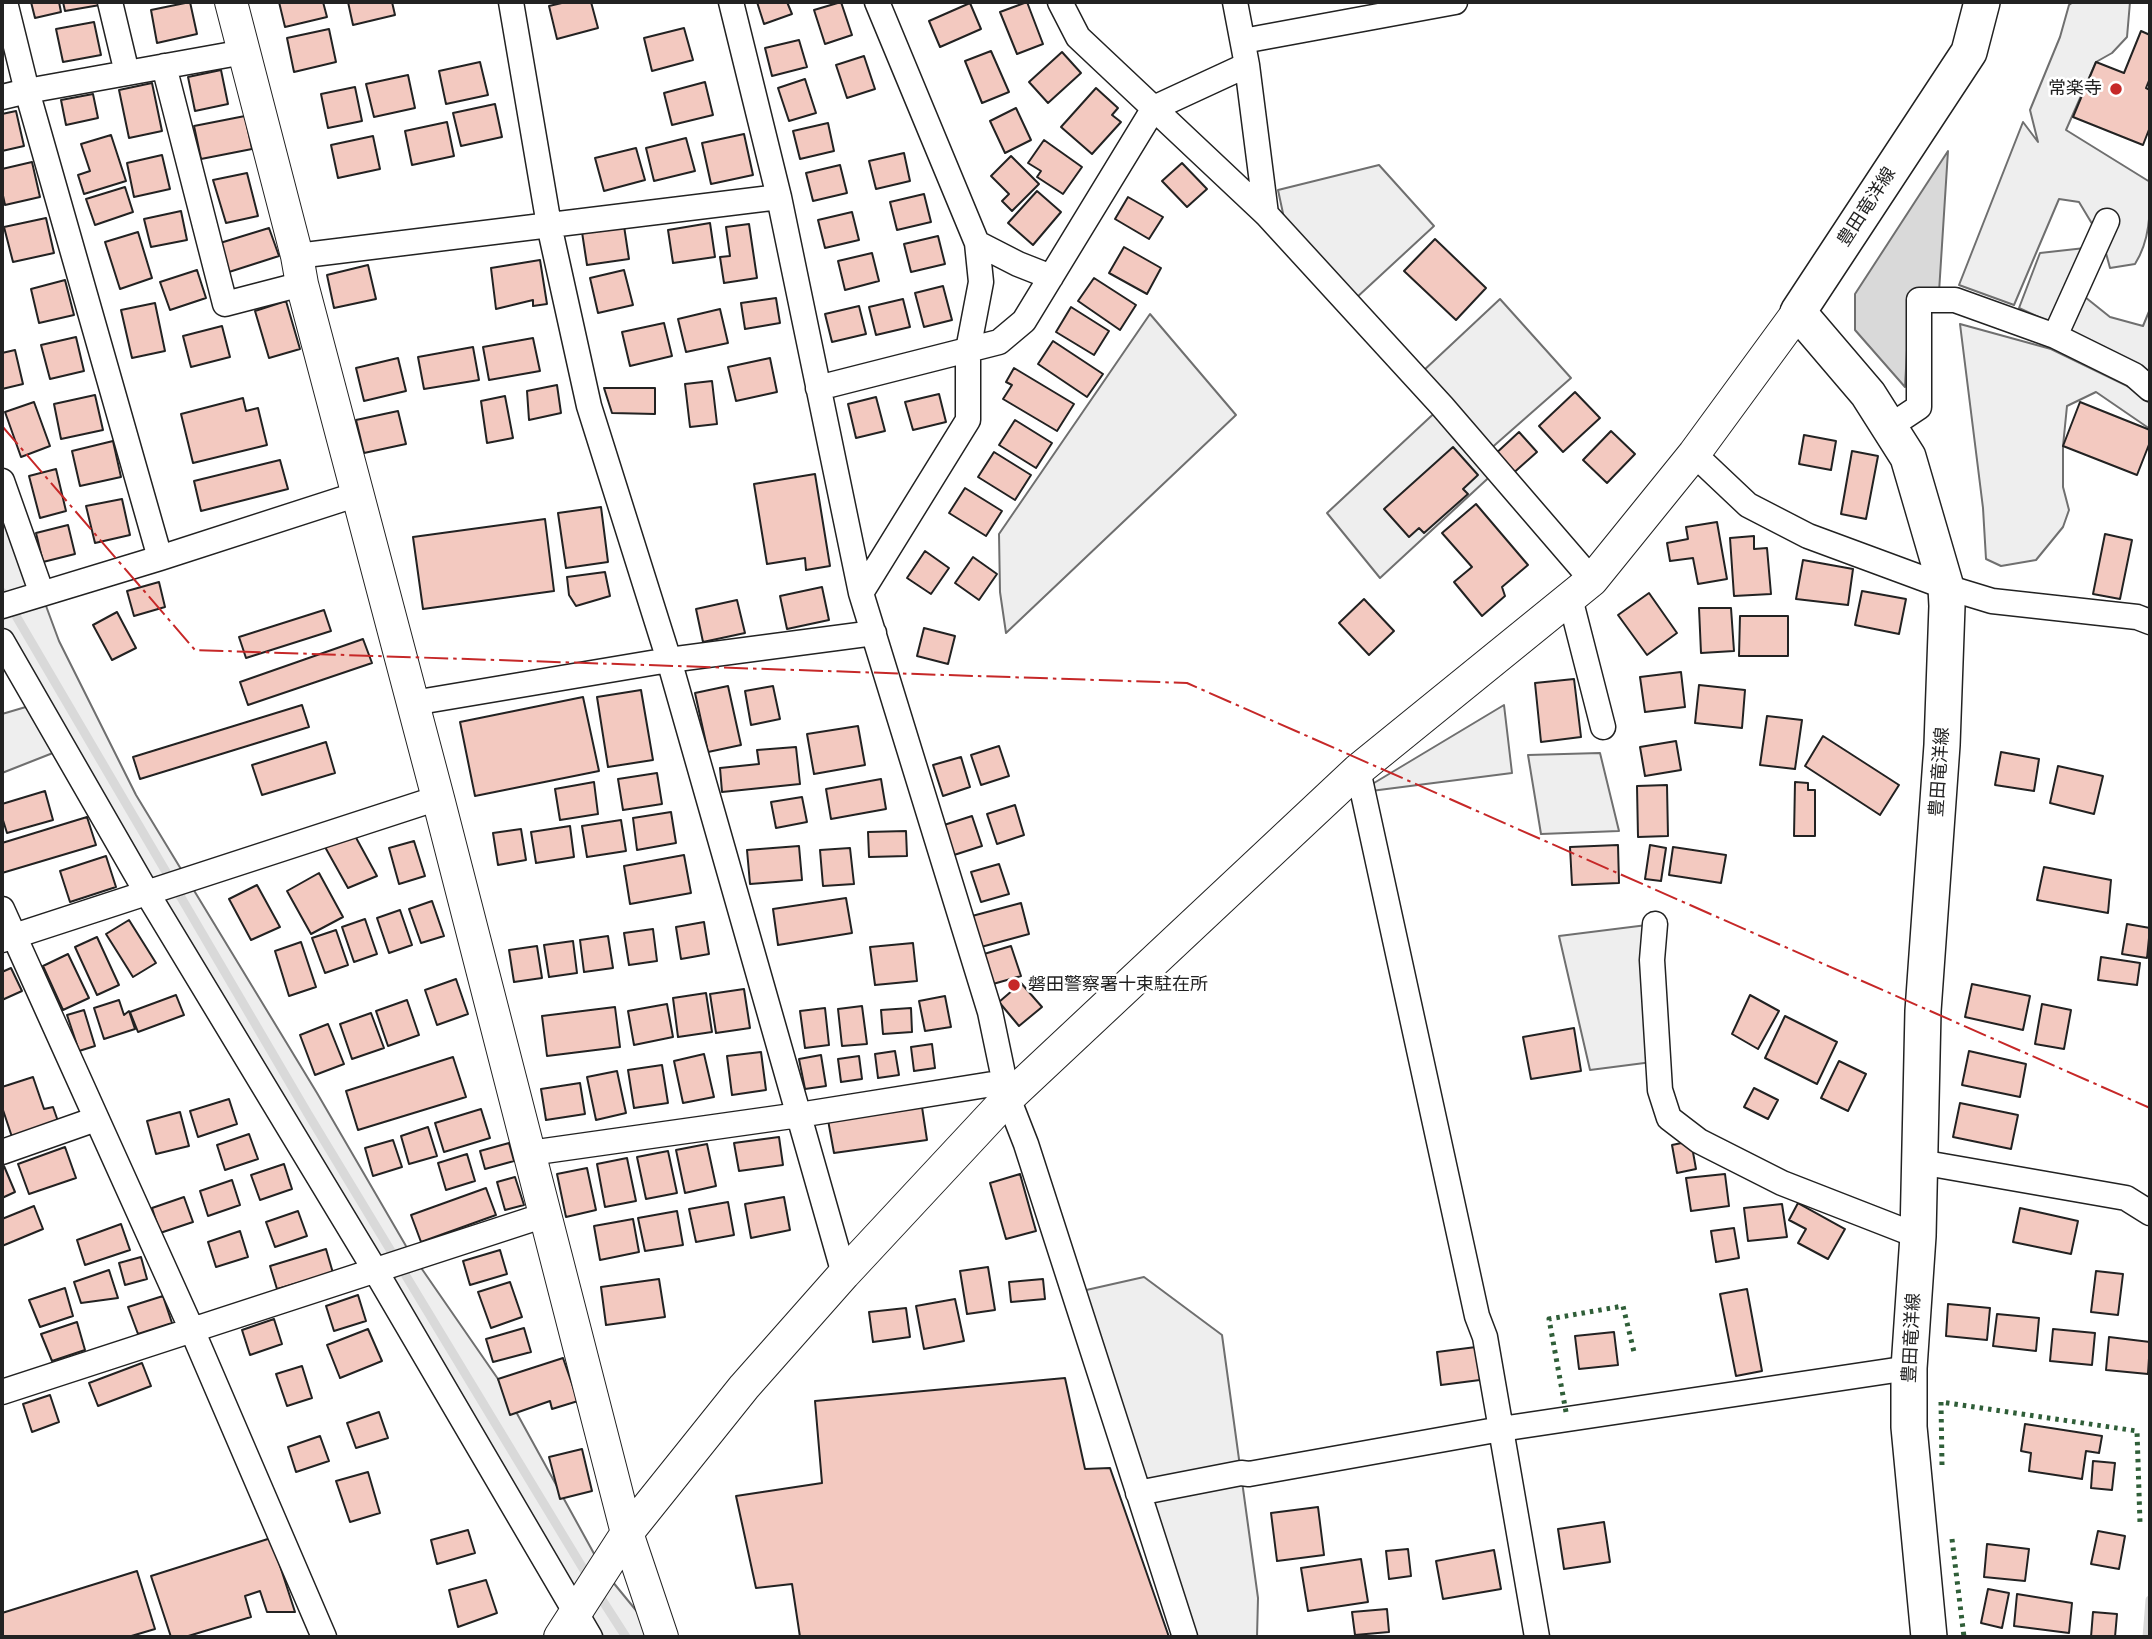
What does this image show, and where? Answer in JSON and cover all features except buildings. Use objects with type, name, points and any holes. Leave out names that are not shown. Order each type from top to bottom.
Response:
[{"type":"main road","name":"豊田竜洋線","points":[[1929,1637],[1909,1427],[1909,1368],[1919,1236],[1923,1011],[1942,746],[1946,587],[1908,457],[1868,394],[1798,312],[1969,52],[1982,2]]},
{"type":"street","points":[[5,2],[27,91],[160,558]]},
{"type":"street","points":[[110,2],[127,73]]},
{"type":"street","points":[[231,2],[627,1533],[662,1637]]},
{"type":"street","points":[[511,2],[549,225],[589,406],[669,660],[844,1274]]},
{"type":"street","points":[[731,2],[779,197],[861,593],[990,1012],[1007,1090],[1185,1637]]},
{"type":"street","points":[[861,593],[968,420],[968,350],[981,282],[977,243],[877,2]]},
{"type":"street","points":[[1060,2],[1078,37],[1266,214],[1442,406],[1581,589],[1603,727]]},
{"type":"street","points":[[1235,2],[1245,53],[1266,214]]},
{"type":"street","points":[[818,388],[999,342],[1024,321],[1154,108],[1245,53],[1455,2]]},
{"type":"street","points":[[2,97],[244,52]]},
{"type":"street","points":[[164,66],[225,304],[300,270],[549,225],[779,197]]},
{"type":"street","points":[[2055,336],[2107,222]]},
{"type":"street","points":[[977,243],[1051,277]]},
{"type":"street","points":[[1889,427],[1919,407],[1919,300],[1955,300],[2055,336],[2134,375],[2150,389]]},
{"type":"street","points":[[575,1629],[627,1533],[744,1387],[1007,1090],[1358,770],[1581,589],[1694,454],[1798,312]]},
{"type":"street","points":[[1694,454],[1748,505],[1808,536],[1946,587],[1992,601],[2137,617],[2150,622]]},
{"type":"street","points":[[2,481],[41,594]]},
{"type":"street","points":[[2,606],[358,494]]},
{"type":"street","points":[[413,704],[669,660],[874,634]]},
{"type":"street","points":[[2,642],[146,894],[375,1270],[575,1629]]},
{"type":"street","points":[[1358,770],[1477,1316],[1485,1337],[1537,1637]]},
{"type":"street","points":[[8,938],[438,798]]},
{"type":"street","points":[[2,909],[8,938],[96,1119],[192,1330],[324,1637]]},
{"type":"street","points":[[1655,924],[1652,960],[1660,1090],[1669,1118],[1699,1141],[1782,1184],[1919,1236]]},
{"type":"street","points":[[530,1153],[799,1115],[1007,1090]]},
{"type":"street","points":[[2,1152],[96,1119]]},
{"type":"street","points":[[1920,1162],[2126,1198],[2150,1213]]},
{"type":"street","points":[[2,1392],[545,1215]]},
{"type":"street","points":[[1138,1493],[1501,1429],[1909,1368]]},
{"type":"shaded area","points":[[2073,2],[2130,2],[2127,37],[2112,53],[2096,62],[2066,130],[2150,182],[2147,234],[2135,264],[2110,268],[2103,242],[2079,202],[2059,199],[2014,305],[1959,285],[2023,122],[2038,142],[2030,110],[2060,37],[2069,5]]},
{"type":"shaded area","points":[[1948,151],[1939,292],[1910,295],[1905,387],[1855,330],[1855,294]]},
{"type":"shaded area","points":[[1379,165],[1434,226],[1355,299],[1422,372],[1500,299],[1571,378],[1488,451],[1284,218],[1278,190]]},
{"type":"shaded area","points":[[2085,248],[2075,289],[2110,317],[2143,326],[2150,309],[2150,380],[2071,332],[2019,308],[2040,253]]},
{"type":"shaded area","points":[[1150,314],[1236,415],[1006,633],[1000,592],[999,534]]},
{"type":"shaded area","points":[[1960,324],[2051,349],[2150,397],[2150,429],[2096,392],[2067,406],[2063,487],[2069,510],[2063,527],[2036,560],[2001,566],[1986,559],[1983,508]]},
{"type":"shaded area","points":[[1442,406],[1497,470],[1380,578],[1327,513]]},
{"type":"shaded area","points":[[2,516],[39,587],[59,641],[136,795],[317,1093],[406,1246],[498,1379],[603,1570],[639,1614],[648,1637],[590,1637],[63,749],[2,773],[2,714],[36,704],[2,642]]},
{"type":"shaded area","points":[[1504,705],[1512,773],[1371,791],[1374,783]]},
{"type":"shaded area","points":[[1600,753],[1619,831],[1541,834],[1528,755]]},
{"type":"shaded area","points":[[1655,924],[1660,1061],[1590,1070],[1559,936]]},
{"type":"shaded area","points":[[1144,1277],[1222,1335],[1258,1598],[1257,1637],[1188,1637],[1073,1293]]},
{"type":"waterway","points":[[2,592],[308,1114],[590,1580]]},
{"type":"waterway","points":[[597,1592],[626,1637]]},
{"type":"waterway","points":[[2147,1637],[2150,1600]]},
{"type":"hedge","points":[[1566,1412],[1549,1319],[1623,1306],[1634,1352]]},
{"type":"hedge","points":[[1942,1465],[1941,1402],[2137,1431],[2140,1523]]},
{"type":"hedge","points":[[1952,1539],[1964,1637]]},
{"type":"power","points":[[2,426],[195,650],[1187,683],[2150,1108]]},
{"type":"place","name":"常楽寺","points":[[2116,89]]},
{"type":"place","name":"磐田警察署十束駐在所","points":[[1014,985]]}]
